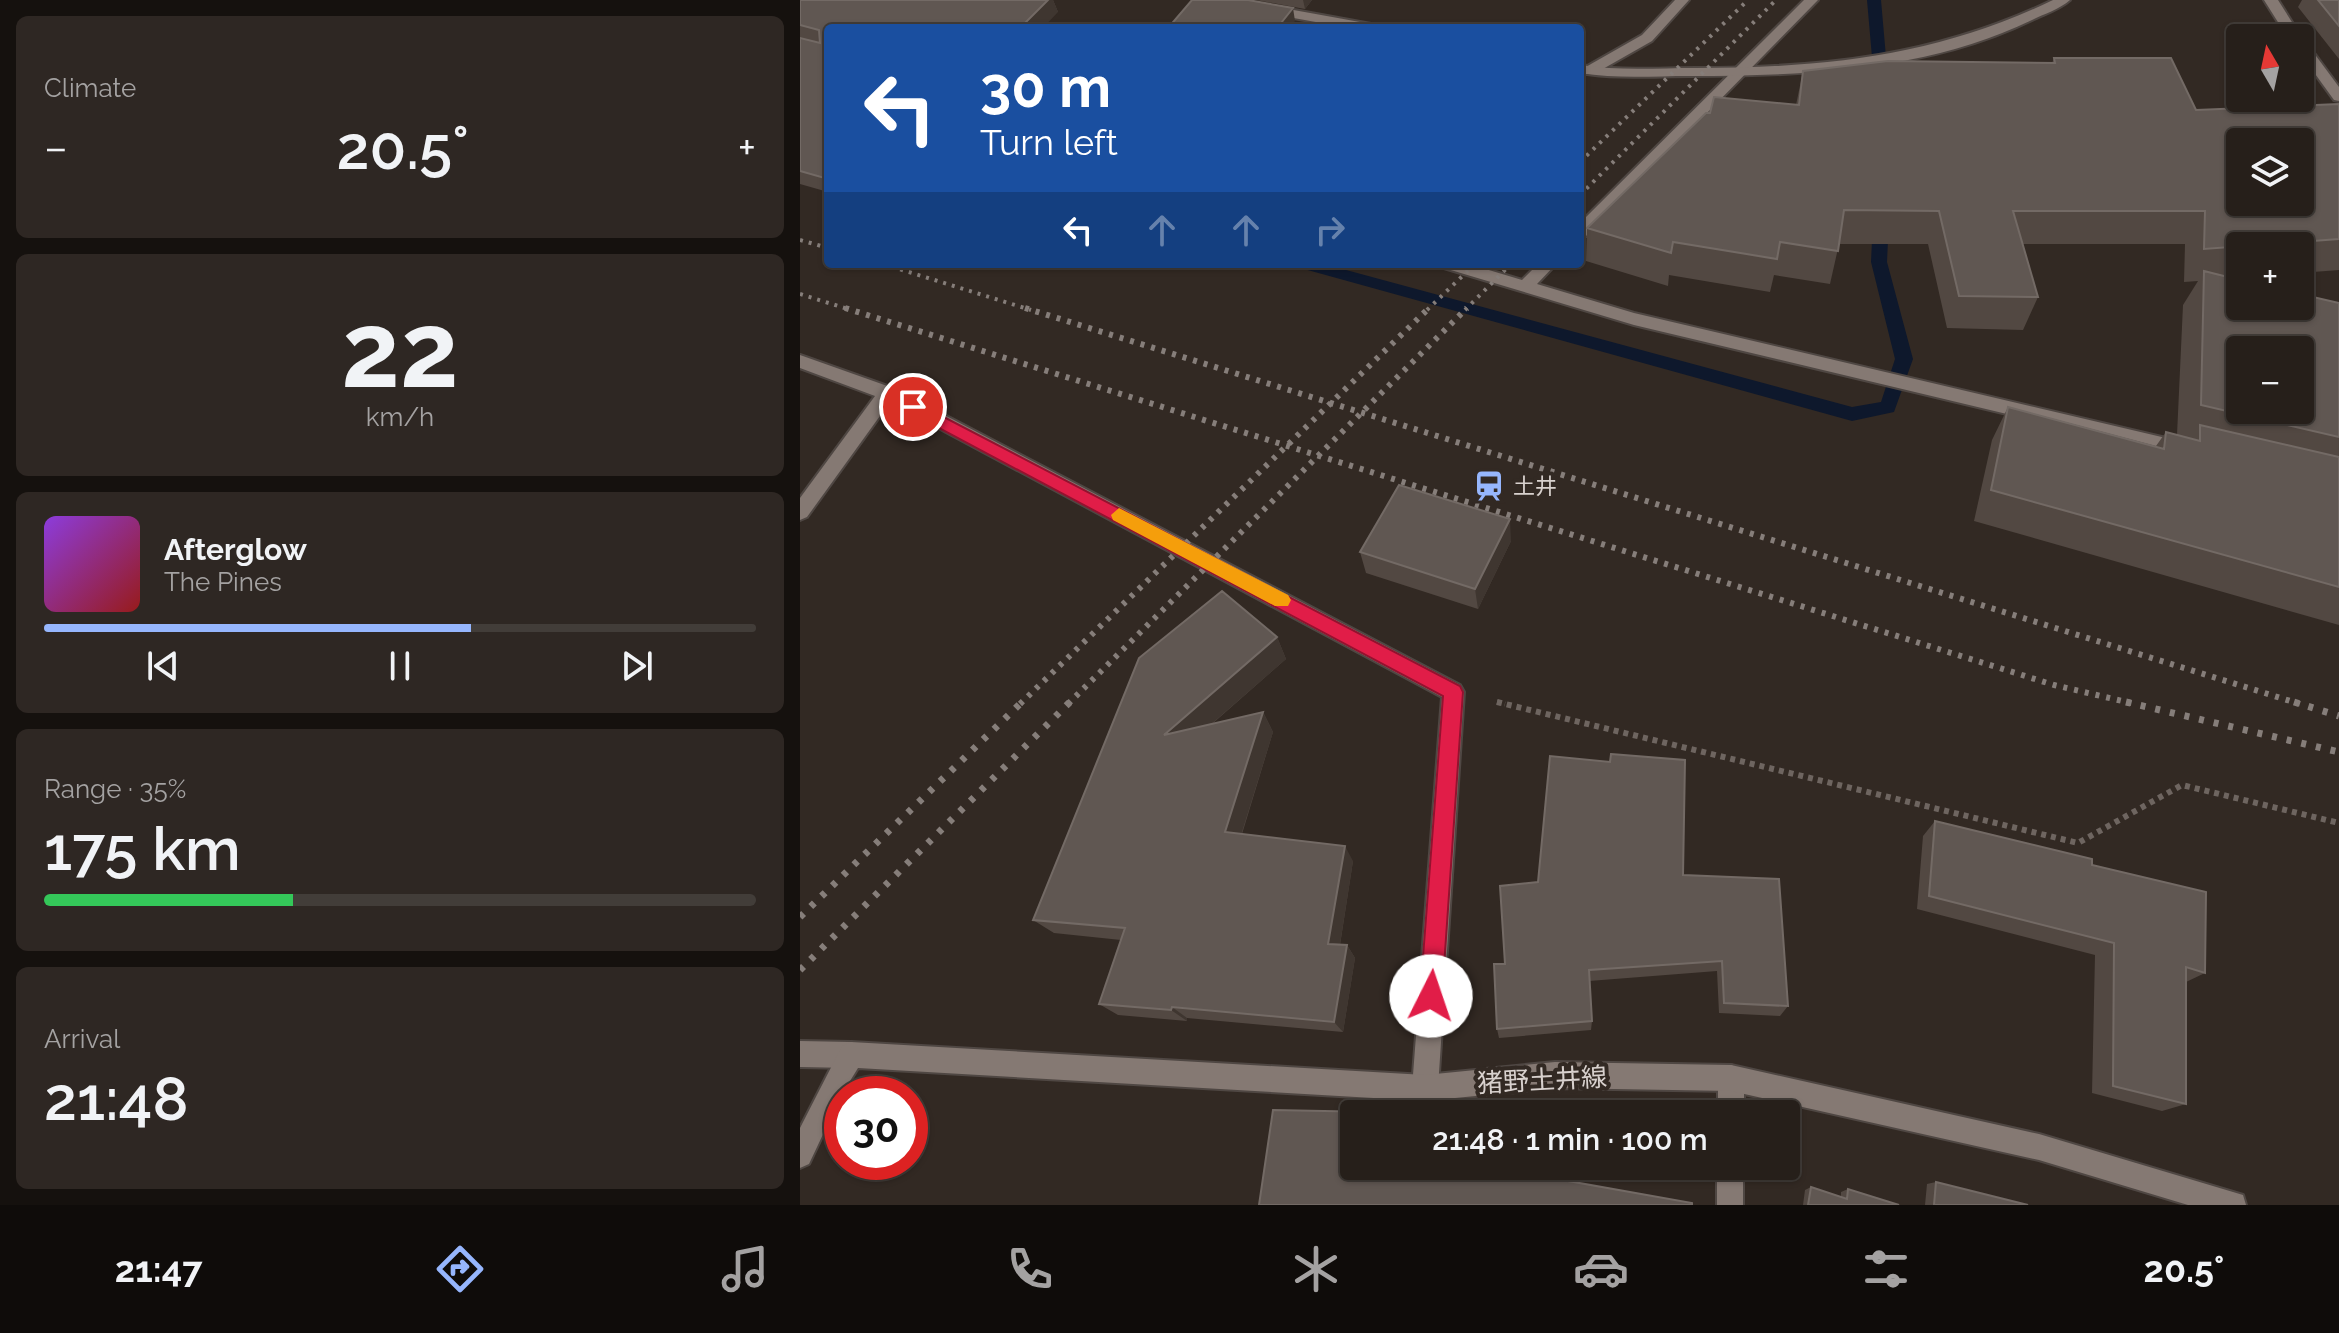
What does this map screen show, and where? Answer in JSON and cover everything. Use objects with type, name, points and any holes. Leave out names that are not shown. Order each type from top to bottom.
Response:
[{"type":"street","points":[[1217,0],[1349,24]]},
{"type":"street","points":[[1584,70],[1647,38],[1682,0]]},
{"type":"street","points":[[1584,228],[1811,0]]},
{"type":"street","points":[[1584,70],[1741,73],[1847,66],[1914,56],[1959,43],[2063,0]]},
{"type":"street","points":[[2271,0],[2286,24]]},
{"type":"street","points":[[2314,63],[2339,97]]},
{"type":"street","points":[[1464,268],[1634,319],[2199,453]]},
{"type":"street","points":[[1525,286],[1544,268]]},
{"type":"street","points":[[800,361],[887,393],[1453,692],[1425,1088]]},
{"type":"street","points":[[800,512],[887,393]]},
{"type":"street","name":"猪野土井線","points":[[800,1054],[1425,1088],[1555,1075],[1731,1078],[2039,1147],[2233,1205]]},
{"type":"street","points":[[800,1155],[851,1055]]},
{"type":"street","points":[[1731,1078],[1731,1100]]},
{"type":"street","points":[[1730,1180],[1730,1205]]},
{"type":"path","points":[[1453,692],[2078,843],[2182,785],[2339,823]]},
{"type":"building","points":[[800,0],[1048,0],[1024,24],[824,24],[824,178],[800,171],[800,38],[820,43],[819,30],[800,25]]},
{"type":"building","points":[[1192,0],[1248,0],[1293,8],[1280,24],[1171,24]]},
{"type":"building","points":[[2318,0],[2339,0],[2339,26]]},
{"type":"building","points":[[2054,58],[2171,58],[2196,110],[2314,112],[2314,105],[2339,104],[2339,239],[2314,241],[2314,232],[2226,232],[2226,247],[2204,249],[2205,211],[2013,211],[2038,297],[1959,296],[1939,211],[1844,210],[1838,251],[1780,242],[1777,259],[1673,242],[1671,253],[1587,228],[1706,113],[1710,113],[1714,97],[1799,105],[1803,71],[1888,61],[2055,63]]},
{"type":"building","points":[[2204,271],[2226,276],[2226,320],[2314,320],[2314,297],[2339,303],[2339,437],[2283,424],[2314,424],[2314,336],[2226,336],[2226,411],[2201,405]]},
{"type":"building","points":[[2008,407],[2164,449],[2166,432],[2200,441],[2200,425],[2339,457],[2339,587],[1991,490]]},
{"type":"building","points":[[1399,485],[1510,519],[1475,589],[1360,552]]},
{"type":"building","points":[[1222,591],[1277,637],[1164,735],[1263,712],[1225,832],[1345,846],[1328,944],[1347,945],[1334,1022],[1172,1007],[1171,1010],[1099,1004],[1125,928],[1033,920],[1139,658]]},
{"type":"building","points":[[1611,754],[1685,760],[1683,875],[1779,879],[1788,1006],[1724,1003],[1722,961],[1589,970],[1592,1021],[1497,1029],[1494,964],[1505,964],[1500,886],[1538,882],[1550,756],[1610,762]]},
{"type":"building","points":[[1935,821],[2092,859],[2092,865],[2206,892],[2205,973],[2186,967],[2186,1104],[2113,1086],[2114,943],[1929,896]]},
{"type":"building","points":[[1273,1110],[1340,1111],[1340,1180],[1563,1180],[1692,1203],[1692,1205],[1259,1205]]},
{"type":"building","points":[[1936,1182],[2028,1205],[1934,1205]]},
{"type":"building","points":[[1811,1187],[1847,1199],[1848,1189],[1899,1205],[1808,1205]]},
{"type":"waterway","points":[[1874,0],[1881,80]]},
{"type":"waterway","points":[[1319,268],[1852,414],[1888,407],[1904,359],[1879,262],[1881,219]]},
{"type":"railway","points":[[1584,158],[1748,0]]},
{"type":"railway","points":[[1584,191],[1776,0]]},
{"type":"railway","points":[[800,240],[824,247]]},
{"type":"railway","points":[[896,268],[1031,310]]},
{"type":"railway","points":[[1427,310],[1471,268]]},
{"type":"railway","points":[[1467,308],[1507,268]]},
{"type":"railway","points":[[800,294],[851,310]]},
{"type":"railway","points":[[845,308],[1287,446]]},
{"type":"railway","points":[[1025,308],[1331,403]]},
{"type":"railway","points":[[1331,403],[1429,308]]},
{"type":"railway","points":[[1362,413],[1467,308]]},
{"type":"railway","points":[[1287,446],[1331,403]]},
{"type":"railway","points":[[1331,403],[1362,413]]},
{"type":"railway","points":[[1318,456],[1362,413]]},
{"type":"railway","points":[[1362,413],[2300,704]]},
{"type":"railway","points":[[1020,704],[1287,446]]},
{"type":"railway","points":[[1287,446],[1318,456]]},
{"type":"railway","points":[[1068,704],[1318,456]]},
{"type":"railway","points":[[1318,456],[2054,685],[2135,704]]},
{"type":"railway","points":[[800,917],[1022,702]]},
{"type":"railway","points":[[800,970],[1070,702]]},
{"type":"railway","points":[[2126,702],[2339,752]]},
{"type":"railway","points":[[2294,702],[2339,716]]},
{"type":"slow traffic","points":[[1119,515],[1282,600]]},
{"type":"place","name":"土井","points":[[1489,486]]},
{"type":"route","points":[[913,407],[1453,692],[1431,996]]}]
